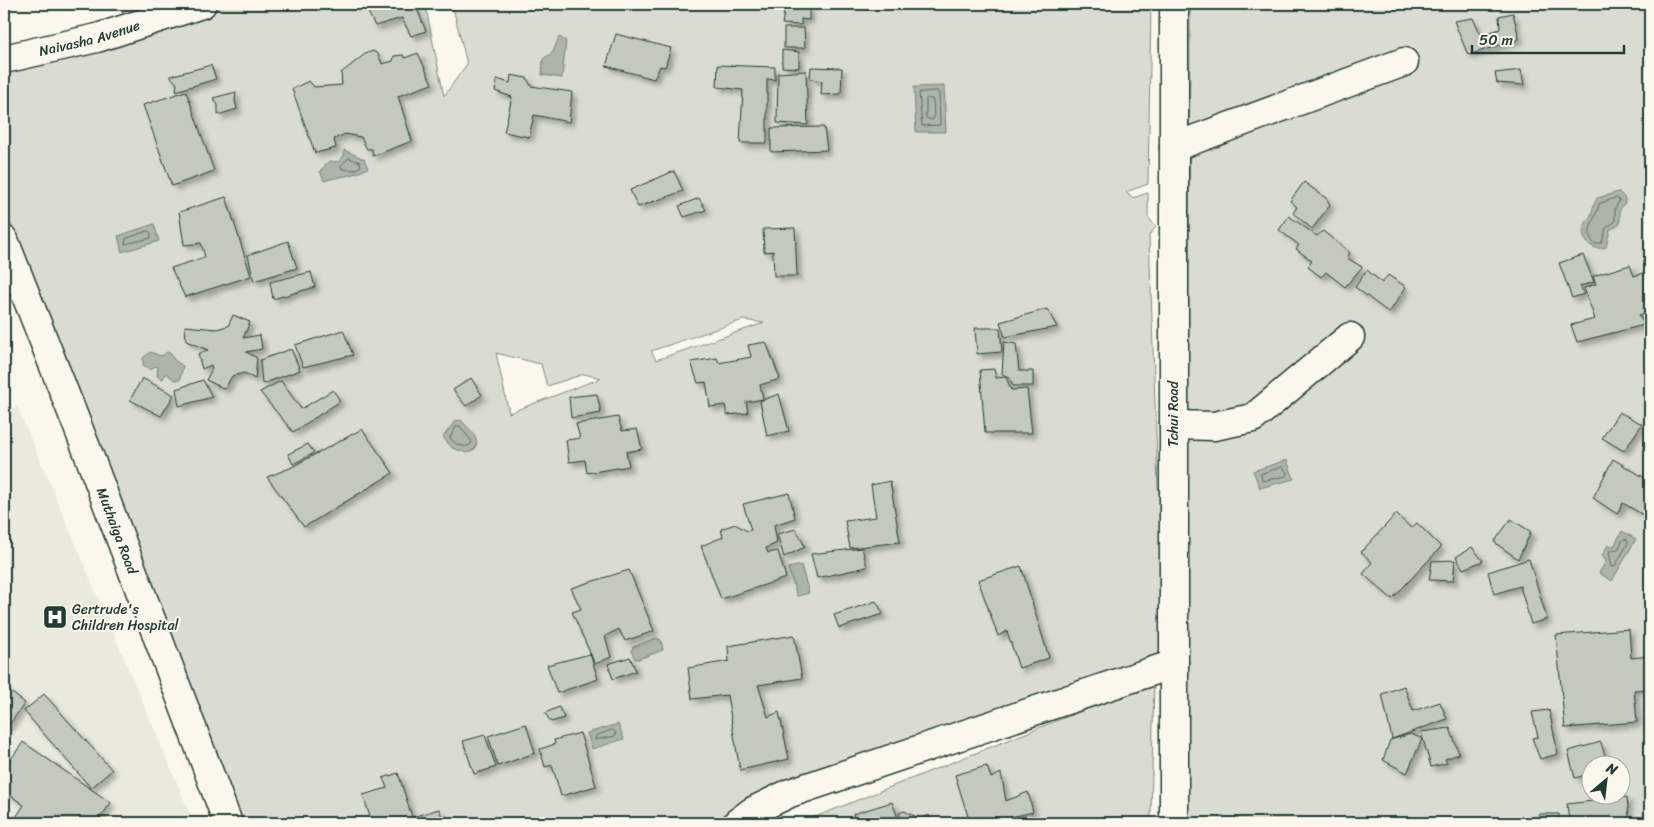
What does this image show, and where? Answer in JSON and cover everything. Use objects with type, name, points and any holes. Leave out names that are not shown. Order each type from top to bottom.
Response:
[{"type":"street","name":"Naivasha Avenue","points":[[4,59],[97,38],[202,4]]},
{"type":"street","name":"Tchui Road","points":[[1174,4],[1174,823]]},
{"type":"street","points":[[1174,147],[1404,62]]},
{"type":"street","name":"Muthaiga Road","points":[[4,240],[85,445],[228,823]]},
{"type":"street","points":[[1174,425],[1214,426],[1253,418],[1350,337]]},
{"type":"street","points":[[737,823],[753,811],[790,793],[1174,664]]},
{"type":"shaded area","points":[[129,4],[425,4],[444,96],[467,64],[452,4],[1151,4],[1148,184],[1126,192],[1132,198],[1148,193],[1148,217],[1156,227],[1149,235],[1158,489],[1188,516],[1190,4],[1650,4],[1650,823],[1187,823],[1188,547],[1163,656],[728,823],[242,823],[4,207],[4,68],[103,39]],"holes":[[[743,320],[764,323],[656,360],[651,351]],[[496,353],[541,364],[547,386],[584,374],[601,378],[509,413]]]},
{"type":"shaded area","name":"Gertrude's Children Hospital","points":[[17,406],[194,823],[4,823],[4,412]]},
{"type":"shaded area","points":[[1154,682],[1151,815],[1147,823],[800,823]]},
{"type":"water","points":[[559,37],[566,41],[562,78],[542,75],[543,59],[553,52]]},
{"type":"water","points":[[944,86],[946,132],[916,132],[914,87]]},
{"type":"water","points":[[344,150],[364,159],[368,168],[324,181],[320,171],[329,161],[338,162],[344,156]]},
{"type":"water","points":[[1619,192],[1625,198],[1625,203],[1620,209],[1620,224],[1610,230],[1606,247],[1596,248],[1591,246],[1585,239],[1583,229],[1591,215],[1597,198]]},
{"type":"water","points":[[154,224],[159,241],[122,252],[118,236]]},
{"type":"water","points":[[150,352],[162,356],[167,352],[171,354],[174,360],[183,366],[180,380],[174,380],[166,373],[163,379],[157,376],[158,367],[155,366],[151,370],[143,365],[143,358]]},
{"type":"water","points":[[461,420],[474,434],[477,442],[475,449],[467,453],[452,448],[443,437],[455,421]]},
{"type":"water","points":[[1287,460],[1294,479],[1260,488],[1253,471]]},
{"type":"water","points":[[1622,531],[1636,539],[1612,581],[1599,573],[1606,561],[1602,556],[1608,545],[1614,546]]},
{"type":"water","points":[[801,565],[809,593],[797,596],[788,568]]},
{"type":"water","points":[[656,638],[661,640],[663,650],[635,659],[631,651],[633,647]]},
{"type":"water","points":[[618,724],[624,739],[592,749],[587,733]]},
{"type":"building","points":[[395,4],[415,4],[426,31],[411,36],[402,18],[375,26],[367,10]]},
{"type":"building","points":[[785,6],[809,7],[809,20],[801,19],[801,25],[782,24]]},
{"type":"building","points":[[1513,13],[1519,39],[1468,55],[1454,21],[1473,18],[1481,35],[1500,29],[1499,16]]},
{"type":"building","points":[[784,28],[804,28],[805,48],[784,48]]},
{"type":"building","points":[[616,34],[671,48],[665,67],[660,66],[654,79],[606,66]]},
{"type":"building","points":[[782,50],[799,52],[799,68],[782,67]]},
{"type":"building","points":[[373,51],[378,54],[382,64],[393,61],[394,56],[403,55],[405,58],[418,53],[432,84],[398,96],[412,141],[373,156],[372,149],[367,149],[361,137],[345,134],[334,139],[336,148],[315,153],[292,89],[309,81],[314,87],[342,85],[341,73],[365,54]]},
{"type":"building","points":[[211,65],[216,79],[176,91],[177,84],[170,76]]},
{"type":"building","points":[[718,65],[775,67],[775,80],[767,79],[767,143],[740,143],[743,90],[717,87]]},
{"type":"building","points":[[811,67],[842,68],[841,94],[821,95],[822,81],[810,79]]},
{"type":"building","points":[[1521,70],[1524,85],[1497,83],[1495,73]]},
{"type":"building","points":[[806,71],[808,125],[777,123],[778,73]]},
{"type":"building","points":[[511,75],[527,78],[531,86],[572,92],[569,122],[534,115],[529,137],[504,132],[512,97],[495,91],[497,79],[510,83]]},
{"type":"building","points":[[186,91],[214,171],[172,186],[143,105]]},
{"type":"building","points":[[236,92],[235,101],[237,109],[218,115],[218,105],[213,98]]},
{"type":"building","points":[[824,127],[827,150],[771,152],[771,128]]},
{"type":"building","points":[[674,171],[683,191],[638,207],[630,190]]},
{"type":"building","points":[[1304,182],[1327,199],[1330,205],[1312,229],[1293,213],[1297,207],[1290,201]]},
{"type":"building","points":[[226,197],[251,276],[185,297],[171,268],[205,257],[201,243],[184,245],[179,212]]},
{"type":"building","points":[[699,198],[706,210],[684,217],[679,206]]},
{"type":"building","points":[[1289,216],[1317,236],[1323,231],[1350,253],[1347,258],[1362,267],[1345,287],[1326,272],[1321,277],[1308,267],[1312,261],[1296,249],[1299,245],[1279,230]]},
{"type":"building","points":[[795,228],[797,276],[774,276],[773,251],[764,252],[763,229]]},
{"type":"building","points":[[288,241],[297,268],[254,281],[248,255]]},
{"type":"building","points":[[1583,255],[1594,282],[1580,286],[1584,294],[1572,298],[1559,263]]},
{"type":"building","points":[[1630,265],[1634,276],[1650,271],[1650,312],[1639,315],[1644,325],[1577,342],[1571,325],[1595,319],[1584,288],[1596,284],[1593,276]]},
{"type":"building","points":[[1367,270],[1382,283],[1388,275],[1406,287],[1389,313],[1355,287]]},
{"type":"building","points":[[311,272],[315,287],[273,299],[270,282]]},
{"type":"building","points":[[1047,309],[1057,327],[1005,337],[1000,322]]},
{"type":"building","points":[[233,315],[250,322],[243,338],[260,335],[262,349],[246,352],[257,358],[255,379],[244,373],[232,376],[225,389],[206,380],[212,369],[211,365],[202,369],[198,354],[208,350],[186,341],[185,326],[216,329],[228,326]]},
{"type":"building","points":[[975,328],[1000,328],[1002,352],[977,354]]},
{"type":"building","points":[[343,330],[353,355],[303,367],[295,345]]},
{"type":"building","points":[[766,342],[780,379],[760,385],[763,399],[746,402],[748,413],[727,415],[725,405],[710,407],[706,382],[698,383],[691,362],[717,358],[719,363],[751,357],[748,345]]},
{"type":"building","points":[[1004,342],[1016,344],[1019,371],[1033,371],[1033,386],[1013,386],[1009,377],[1002,374]]},
{"type":"building","points":[[291,349],[300,370],[262,384],[260,360]]},
{"type":"building","points":[[994,369],[996,378],[1006,377],[1011,390],[1027,389],[1032,433],[985,433],[980,370]]},
{"type":"building","points":[[142,378],[174,395],[161,416],[130,400]]},
{"type":"building","points":[[471,378],[482,395],[466,406],[453,390]]},
{"type":"building","points":[[203,380],[212,397],[179,406],[176,389]]},
{"type":"building","points":[[281,381],[301,409],[333,390],[339,402],[293,432],[260,392]]},
{"type":"building","points":[[597,394],[601,413],[571,418],[569,397]]},
{"type":"building","points":[[779,394],[789,431],[767,436],[760,401]]},
{"type":"building","points":[[1619,412],[1642,424],[1624,451],[1602,438]]},
{"type":"building","points":[[618,417],[622,431],[637,429],[642,449],[626,452],[629,466],[587,473],[585,460],[569,462],[566,440],[580,438],[576,424]]},
{"type":"building","points":[[362,429],[393,473],[304,527],[267,477],[290,468]]},
{"type":"building","points":[[308,444],[314,453],[293,464],[288,454]]},
{"type":"building","points":[[1613,459],[1650,481],[1650,519],[1623,503],[1617,514],[1593,498]]},
{"type":"building","points":[[890,481],[900,542],[850,548],[845,521],[876,517],[871,485]]},
{"type":"building","points":[[789,493],[795,518],[774,525],[777,543],[766,548],[768,553],[778,551],[786,578],[721,599],[701,546],[723,537],[721,529],[735,524],[747,531],[751,530],[743,504]]},
{"type":"building","points":[[1396,514],[1411,528],[1417,523],[1441,547],[1392,599],[1363,574],[1372,562],[1361,552]]},
{"type":"building","points":[[1511,519],[1531,532],[1518,559],[1494,542]]},
{"type":"building","points":[[796,529],[805,547],[784,557],[777,534]]},
{"type":"building","points":[[1472,547],[1483,561],[1463,569],[1456,557]]},
{"type":"building","points":[[862,548],[867,567],[817,578],[811,554]]},
{"type":"building","points":[[1529,559],[1547,619],[1531,624],[1520,586],[1494,594],[1488,572]]},
{"type":"building","points":[[1455,560],[1453,581],[1429,580],[1432,561]]},
{"type":"building","points":[[1021,566],[1049,658],[1019,668],[1007,631],[998,636],[978,580]]},
{"type":"building","points":[[629,570],[654,631],[625,641],[619,629],[605,636],[611,657],[595,664],[572,612],[581,609],[571,588]]},
{"type":"building","points":[[876,601],[883,614],[839,628],[834,615]]},
{"type":"building","points":[[1629,629],[1631,658],[1650,656],[1650,689],[1634,690],[1637,722],[1565,728],[1556,635]]},
{"type":"building","points":[[794,635],[802,678],[758,685],[768,717],[779,712],[789,759],[740,770],[727,695],[692,699],[688,668],[729,661],[728,646]]},
{"type":"building","points":[[590,654],[598,679],[557,693],[547,665]]},
{"type":"building","points":[[630,657],[636,671],[613,679],[608,664]]},
{"type":"building","points":[[1404,686],[1413,711],[1440,702],[1447,719],[1392,739],[1382,694]]},
{"type":"building","points":[[4,687],[25,703],[4,732]]},
{"type":"building","points":[[44,694],[112,770],[91,788],[24,711]]},
{"type":"building","points":[[559,707],[564,718],[551,722],[545,713]]},
{"type":"building","points":[[1549,710],[1558,754],[1540,759],[1532,738],[1538,737],[1532,712]]},
{"type":"building","points":[[526,724],[535,753],[498,766],[488,736]]},
{"type":"building","points":[[1450,728],[1459,754],[1445,759],[1447,763],[1431,767],[1421,732]]},
{"type":"building","points":[[580,733],[596,786],[561,796],[552,765],[545,767],[540,749],[555,744],[554,740]]},
{"type":"building","points":[[1411,734],[1422,739],[1407,773],[1383,760],[1390,740]]},
{"type":"building","points":[[485,735],[496,767],[474,774],[463,741]]},
{"type":"building","points":[[23,742],[111,803],[96,823],[12,823],[24,805],[4,791],[4,769]]},
{"type":"building","points":[[1601,742],[1604,754],[1582,754],[1582,776],[1575,778],[1568,751]]},
{"type":"building","points":[[987,766],[991,778],[1001,773],[1006,801],[1028,792],[1033,812],[984,823],[970,823],[955,775]]},
{"type":"building","points":[[398,773],[412,817],[439,809],[444,823],[396,823],[394,819],[372,823],[363,795],[387,788],[383,778]]},
{"type":"building","points":[[892,802],[900,823],[856,823],[853,814]]},
{"type":"building","points":[[1582,802],[1582,804],[1628,804],[1629,818],[1569,823],[1567,804]]},
{"type":"building","points":[[904,811],[921,819],[929,815],[931,823],[903,823],[899,813]]},
{"type":"building","points":[[1538,814],[1559,814],[1559,823],[1539,823]]},
{"type":"place","name":"Gertrude's Children Hospital","points":[[55,617]]}]
